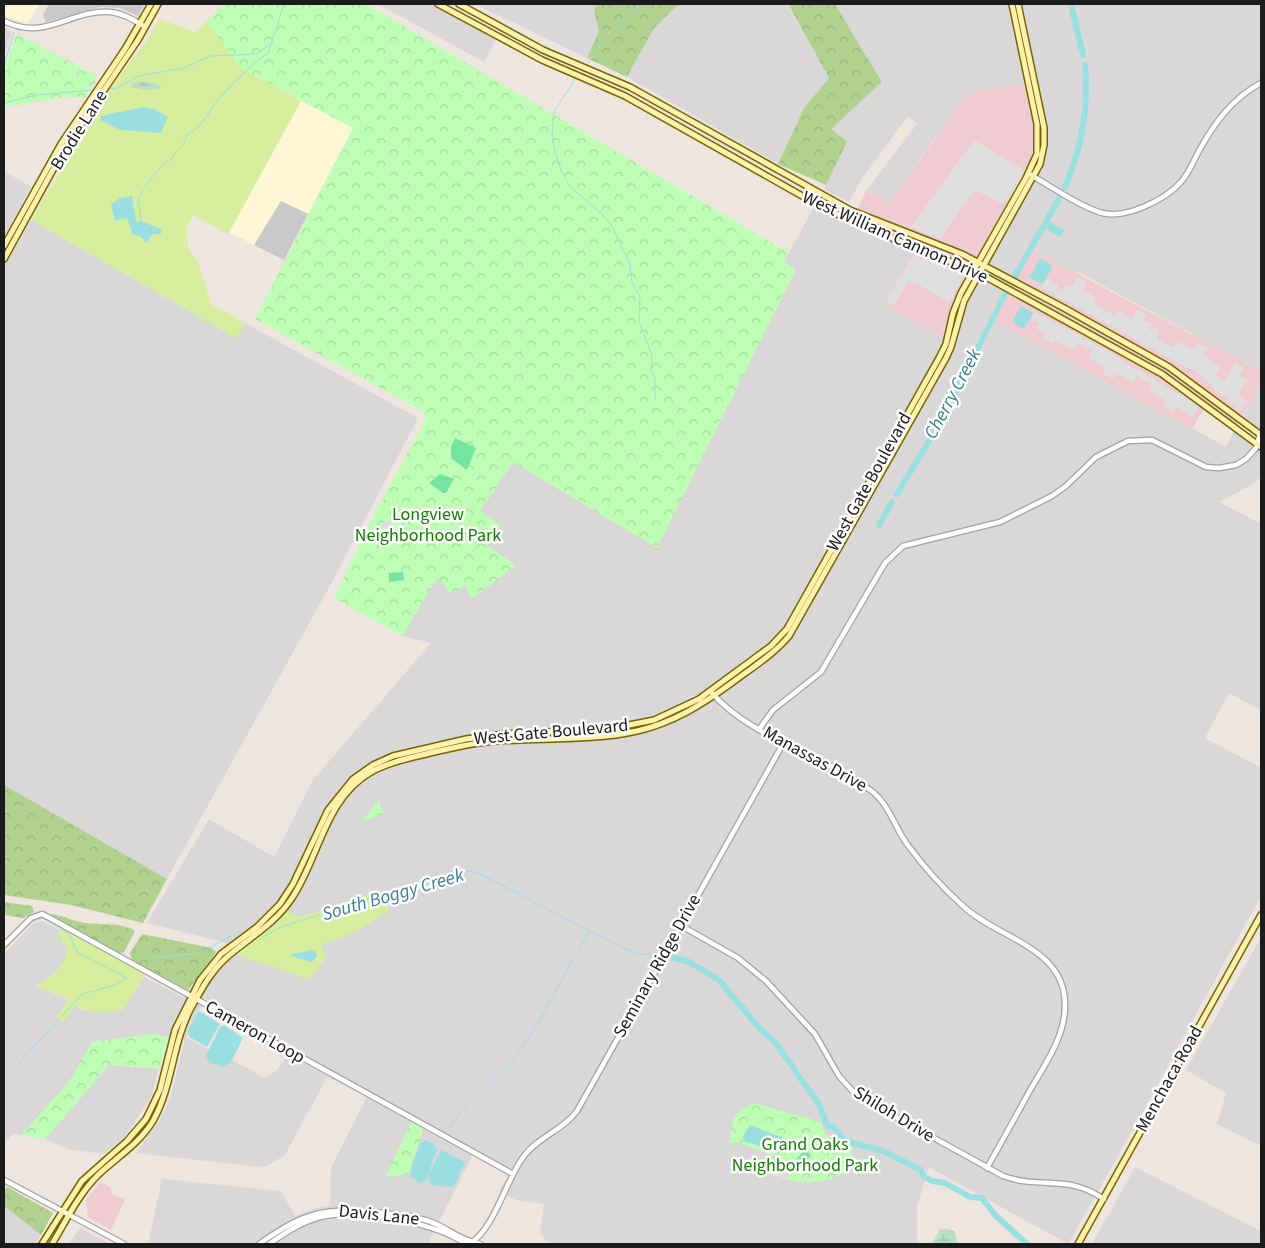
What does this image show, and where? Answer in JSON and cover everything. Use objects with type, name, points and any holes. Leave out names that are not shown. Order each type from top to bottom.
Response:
[{"type":"main road","name":"Brodie Lane","points":[[143,25],[151,4]]},
{"type":"main road","name":"Brodie Lane","points":[[4,246],[61,144],[118,66],[158,4]]},
{"type":"main road","name":"West William Cannon Drive","points":[[438,4],[542,60],[610,89],[647,108],[820,206],[867,228],[976,272],[1177,383],[1259,446]]},
{"type":"main road","name":"West William Cannon Drive","points":[[459,4],[543,50],[609,77],[652,99],[850,210],[981,264],[1126,342],[1185,377],[1261,434]]},
{"type":"main road","name":"West Gate Boulevard","points":[[52,1244],[91,1183],[126,1153],[154,1118],[166,1094],[179,1035],[205,973],[221,954],[257,927],[280,904],[293,884],[333,802],[353,779],[373,765],[393,756],[488,736],[561,733],[632,726],[672,713],[712,694],[771,646],[787,629],[941,353],[955,306],[1014,211],[1031,175],[1037,154],[1038,133],[1012,4]]},
{"type":"main road","name":"West Gate Boulevard","points":[[981,264],[1008,209],[1042,156],[1044,134],[1018,4]]},
{"type":"main road","name":"Brodie Lane","points":[[4,259],[66,146],[95,99]]},
{"type":"main road","points":[[647,108],[652,99]]},
{"type":"main road","points":[[1008,209],[1014,211]]},
{"type":"main road","points":[[920,248],[922,239]]},
{"type":"main road","points":[[1121,351],[1126,342]]},
{"type":"main road","name":"Menchaca Road","points":[[1078,1244],[1261,915]]},
{"type":"main road","name":"West Gate Boulevard","points":[[42,1244],[82,1181],[128,1141],[138,1129],[159,1092],[175,1030],[194,998]]},
{"type":"main road","points":[[166,1064],[167,1071],[163,1090],[166,1094]]},
{"type":"main road","points":[[154,1118],[160,1097],[159,1092]]},
{"type":"street","points":[[4,21],[25,29],[42,28],[104,12],[120,14],[143,25]]},
{"type":"street","points":[[1031,175],[1100,212],[1121,214],[1134,211],[1163,196],[1180,183],[1225,112],[1244,93],[1261,83]]},
{"type":"street","points":[[760,728],[773,710],[821,672],[885,563],[904,546],[1000,522],[1052,496],[1066,486],[1096,456],[1128,441],[1152,440],[1206,467],[1218,468],[1242,462],[1259,446],[1261,434]]},
{"type":"street","name":"Manassas Drive","points":[[712,694],[732,712],[869,789],[889,811],[902,836],[919,859],[963,906],[1041,955],[1052,966],[1061,980],[1065,1006],[1059,1037],[987,1168]]},
{"type":"street","name":"Seminary Ridge Drive","points":[[482,1232],[513,1174],[529,1150],[567,1121],[576,1111],[784,742]]},
{"type":"street","name":"Cameron Loop","points":[[4,945],[31,918],[42,914],[513,1174]]},
{"type":"street","name":"Shiloh Drive","points":[[680,925],[738,958],[766,981],[815,1034],[840,1078],[856,1095],[987,1168],[1018,1181],[1076,1184],[1104,1199]]},
{"type":"street","points":[[4,1180],[124,1244]]},
{"type":"street","name":"Davis Lane","points":[[259,1244],[298,1219],[319,1212],[342,1209],[420,1218],[439,1225],[472,1243],[480,1244]]},
{"type":"street","name":"Davis Lane","points":[[269,1244],[301,1224],[320,1217],[343,1215],[418,1223],[466,1244]]},
{"type":"street","points":[[472,1243],[482,1232]]},
{"type":"street","points":[[480,1244],[482,1232]]},
{"type":"shaded area","points":[[4,4],[39,4],[28,24],[4,16]]},
{"type":"shaded area","points":[[49,4],[145,4],[138,16],[120,8],[100,7],[46,22],[43,15]]},
{"type":"shaded area","points":[[378,4],[431,4],[496,40],[484,62]]},
{"type":"shaded area","points":[[475,4],[597,4],[594,12],[599,30],[587,58]]},
{"type":"shaded area","points":[[679,4],[787,4],[829,78],[804,108],[778,164],[627,77],[654,28]]},
{"type":"shaded area","points":[[835,4],[1261,4],[1261,371],[1076,271],[1075,273],[1027,247],[989,317],[1226,447],[1234,431],[1261,452],[1261,476],[1253,484],[1219,502],[1261,524],[1261,710],[1229,693],[1205,738],[1261,768],[1261,896],[1068,1244],[929,1167],[917,1207],[917,1244],[550,1244],[540,1234],[544,1204],[516,1200],[499,1191],[508,1176],[473,1154],[428,1244],[148,1244],[162,1179],[281,1191],[295,1216],[315,1208],[330,1205],[331,1168],[367,1097],[327,1077],[285,1155],[267,1166],[261,1167],[136,1153],[159,1121],[170,1099],[185,1040],[152,1034],[92,1042],[77,1071],[48,1108],[21,1135],[13,1134],[4,1144],[4,954],[34,923],[42,921],[61,931],[58,934],[68,946],[66,959],[60,969],[36,986],[70,1001],[82,1010],[123,1010],[144,977],[184,998],[211,959],[227,943],[147,923],[209,819],[274,857],[312,781],[431,643],[402,636],[438,576],[466,585],[471,599],[516,565],[487,546],[480,511],[513,462],[656,547],[796,269],[784,262],[814,207],[913,251],[884,304],[944,337],[955,297],[1028,168],[1025,83],[972,94],[935,138],[890,201],[866,191],[917,124],[908,116],[861,180],[849,202],[824,189],[847,142],[830,129],[882,82]],"holes":[[[205,998],[297,1048],[292,1057],[288,1055],[276,1071],[265,1078],[186,1037]]]},
{"type":"shaded area","points":[[4,28],[12,32],[4,56]]},
{"type":"shaded area","points":[[1025,83],[1035,131],[1033,154],[955,297],[944,338],[884,304],[913,251],[850,225],[866,191],[890,201],[966,97],[982,91]]},
{"type":"shaded area","points":[[301,101],[353,128],[308,214],[281,201],[254,245],[229,232]]},
{"type":"shaded area","points":[[974,140],[1024,170],[1003,204],[975,190],[940,239],[911,227]]},
{"type":"shaded area","points":[[4,171],[31,187],[4,236]]},
{"type":"shaded area","points":[[281,201],[308,214],[284,260],[254,245]]},
{"type":"shaded area","points":[[31,220],[236,338],[245,323],[418,418],[337,573],[167,879],[4,786],[4,268]]},
{"type":"shaded area","points":[[1027,247],[1261,371],[1261,384],[1234,431],[1203,410],[1192,429],[988,317]]},
{"type":"shaded area","points":[[913,255],[961,273],[959,277],[962,279],[949,303],[921,286],[908,281],[893,306],[886,302]]},
{"type":"shaded area","points":[[1077,277],[1086,281],[1083,290],[1093,296],[1096,305],[1115,316],[1119,310],[1132,318],[1137,309],[1146,314],[1143,320],[1152,325],[1149,329],[1152,331],[1155,326],[1160,331],[1157,339],[1173,348],[1179,342],[1193,350],[1198,343],[1207,348],[1203,356],[1221,367],[1216,375],[1224,381],[1235,362],[1244,367],[1239,376],[1247,380],[1238,396],[1247,401],[1241,411],[1194,370],[1187,368],[1041,287],[1046,278],[1059,285],[1057,288],[1062,291],[1066,284],[1071,287]]},
{"type":"shaded area","points":[[1035,312],[1090,341],[1199,406],[1194,417],[1176,407],[1172,413],[1163,407],[1166,401],[1148,390],[1152,385],[1137,376],[1133,383],[1116,373],[1113,379],[1103,374],[1105,368],[1089,358],[1092,351],[1077,343],[1074,350],[1055,341],[1053,344],[1044,339],[1045,334],[1037,329],[1040,323],[1031,319]]},
{"type":"shaded area","points":[[1261,384],[1261,431],[1243,417]]},
{"type":"shaded area","points":[[400,508],[408,512],[406,516],[381,537],[376,531]]},
{"type":"shaded area","points":[[1259,941],[1261,943],[1261,1146],[1217,1124],[1226,1093],[1186,1070]]},
{"type":"shaded area","points":[[109,1065],[159,1069],[152,1095],[128,1133],[104,1154],[68,1149],[45,1139]]},
{"type":"shaded area","points":[[782,1161],[792,1165],[787,1180],[777,1176]]},
{"type":"shaded area","points":[[1135,1167],[1261,1231],[1261,1243],[1092,1244]]},
{"type":"shaded area","points":[[100,1182],[110,1187],[112,1194],[125,1199],[111,1230],[88,1217],[86,1200]]},
{"type":"shaded area","points":[[4,1206],[41,1235],[35,1244],[4,1244]]},
{"type":"shaded area","points":[[80,1228],[110,1244],[69,1244]]},
{"type":"green space","points":[[225,4],[241,68],[301,101],[228,234],[193,215],[187,226],[188,247],[199,264],[211,304],[245,323],[236,338],[31,220],[116,80],[144,45],[160,19],[195,32]]},
{"type":"green space","name":"Longview Neighborhood Park","points":[[225,4],[366,4],[788,252],[784,262],[796,269],[657,548],[513,462],[480,511],[500,525],[487,546],[516,566],[471,599],[466,585],[450,594],[438,577],[402,636],[334,598],[376,511],[426,419],[422,411],[255,319],[353,128],[241,68],[206,21]]},
{"type":"green space","points":[[597,4],[679,4],[654,28],[627,77],[587,58],[599,31],[594,11]]},
{"type":"green space","points":[[788,4],[835,4],[882,82],[831,129],[847,142],[826,185],[778,164],[804,108],[829,78]]},
{"type":"green space","points":[[17,34],[94,74],[97,79],[85,97],[59,98],[4,107],[4,69]]},
{"type":"green space","points":[[136,81],[156,83],[162,88],[146,90],[130,87]]},
{"type":"green space","points":[[455,438],[476,448],[467,470],[451,458],[451,447]]},
{"type":"green space","points":[[440,474],[454,479],[446,493],[443,493],[429,483]]},
{"type":"green space","points":[[403,572],[404,580],[389,582],[389,573]]},
{"type":"green space","points":[[4,785],[167,879],[143,923],[71,905],[4,895]]},
{"type":"green space","points":[[379,800],[383,814],[362,821]]},
{"type":"green space","points":[[383,890],[389,910],[359,930],[335,941],[325,942],[322,948],[326,958],[309,979],[236,955],[276,924],[286,911],[299,917]]},
{"type":"green space","points":[[4,902],[32,906],[34,912],[23,918],[4,915]]},
{"type":"green space","points":[[49,914],[87,923],[122,926],[135,931],[124,952],[119,953]]},
{"type":"green space","points":[[64,928],[146,974],[123,1010],[99,1012],[76,1005],[63,1022],[56,1017],[69,1000],[36,986],[58,970],[64,961],[68,946],[62,946],[58,934]]},
{"type":"green space","points":[[142,934],[212,948],[216,952],[188,990],[132,960],[130,953]]},
{"type":"green space","points":[[152,1034],[167,1036],[168,1038],[159,1069],[109,1065],[45,1139],[21,1135],[69,1082],[92,1042]]},
{"type":"green space","name":"Grand Oaks Neighborhood Park","points":[[754,1103],[821,1122],[825,1134],[853,1145],[849,1169],[840,1175],[812,1182],[782,1178],[772,1174],[778,1157],[739,1143],[729,1143],[734,1115]]},
{"type":"green space","points":[[412,1121],[424,1127],[408,1174],[385,1177]]},
{"type":"green space","points":[[805,1150],[811,1156],[800,1166],[795,1160]]},
{"type":"green space","points":[[7,1187],[53,1213],[41,1235],[4,1206],[4,1191]]},
{"type":"green space","points":[[940,1229],[948,1229],[955,1232],[957,1244],[932,1244]]},
{"type":"water","points":[[143,107],[154,109],[168,117],[161,133],[120,130],[100,120],[101,116]]},
{"type":"water","points":[[132,196],[136,222],[141,221],[161,229],[161,234],[153,234],[146,243],[141,237],[132,234],[127,218],[115,221],[111,204],[120,198]]},
{"type":"water","points":[[1050,222],[1064,230],[1061,237],[1046,229]]},
{"type":"water","points":[[1040,258],[1053,266],[1043,284],[1029,278]]},
{"type":"water","points":[[1021,306],[1033,313],[1024,329],[1012,322]]},
{"type":"water","points":[[312,950],[316,952],[317,957],[311,962],[291,956],[292,954]]},
{"type":"water","points":[[199,1011],[220,1024],[207,1047],[189,1037],[188,1031]]},
{"type":"water","points":[[224,1025],[243,1038],[231,1062],[223,1067],[213,1064],[205,1057],[220,1027]]},
{"type":"water","points":[[750,1125],[784,1138],[780,1153],[744,1141],[743,1136]]},
{"type":"water","points":[[426,1140],[435,1145],[437,1149],[426,1181],[420,1183],[411,1177],[410,1172],[420,1143]]},
{"type":"water","points":[[441,1150],[465,1162],[452,1187],[432,1185],[429,1182],[429,1174]]},
{"type":"waterway","points":[[108,89],[117,88],[139,76],[184,68],[210,56],[256,54],[271,44],[284,4]]},
{"type":"waterway","points":[[588,63],[605,37],[639,4]]},
{"type":"waterway","name":"Cherry Creek","points":[[1071,4],[1083,55]]},
{"type":"waterway","points":[[4,65],[14,32]]},
{"type":"waterway","points":[[145,186],[165,162],[173,158],[174,154],[183,145],[187,135],[200,125],[217,101],[234,82],[268,53],[271,45]]},
{"type":"waterway","name":"Cherry Creek","points":[[1065,187],[1076,157],[1083,127],[1086,97],[1085,65]]},
{"type":"waterway","points":[[575,79],[554,112],[552,136],[555,151],[561,171],[570,187],[601,213],[613,228],[630,265],[632,282],[640,297],[639,321],[652,356],[651,370],[655,378],[655,401]]},
{"type":"waterway","points":[[4,103],[37,95],[94,90]]},
{"type":"waterway","points":[[141,221],[138,200],[143,190]]},
{"type":"waterway","name":"Cherry Creek","points":[[1015,276],[1060,197]]},
{"type":"waterway","name":"Cherry Creek","points":[[897,494],[940,423],[1006,292]]},
{"type":"waterway","name":"Cherry Creek","points":[[879,525],[892,502]]},
{"type":"waterway","name":"South Boggy Creek","points":[[263,937],[281,927],[380,895],[469,871],[478,873],[621,947],[640,954],[658,954]]},
{"type":"waterway","name":"South Boggy Creek","points":[[4,1080],[82,994],[116,985],[127,978],[77,952],[69,934],[43,918],[31,922]]},
{"type":"waterway","name":"South Boggy Creek","points":[[151,958],[200,953],[240,931]]},
{"type":"waterway","points":[[578,950],[589,932]]},
{"type":"waterway","name":"South Boggy Creek","points":[[668,956],[689,962],[719,980],[761,1030],[775,1042],[820,1106],[827,1126],[834,1127],[845,1141],[883,1151],[921,1170],[923,1176],[932,1181],[945,1183],[970,1197],[982,1198],[995,1215],[1027,1244]]},
{"type":"waterway","points":[[450,1128],[466,1106],[502,1072],[519,1052],[540,1019],[573,959]]}]
